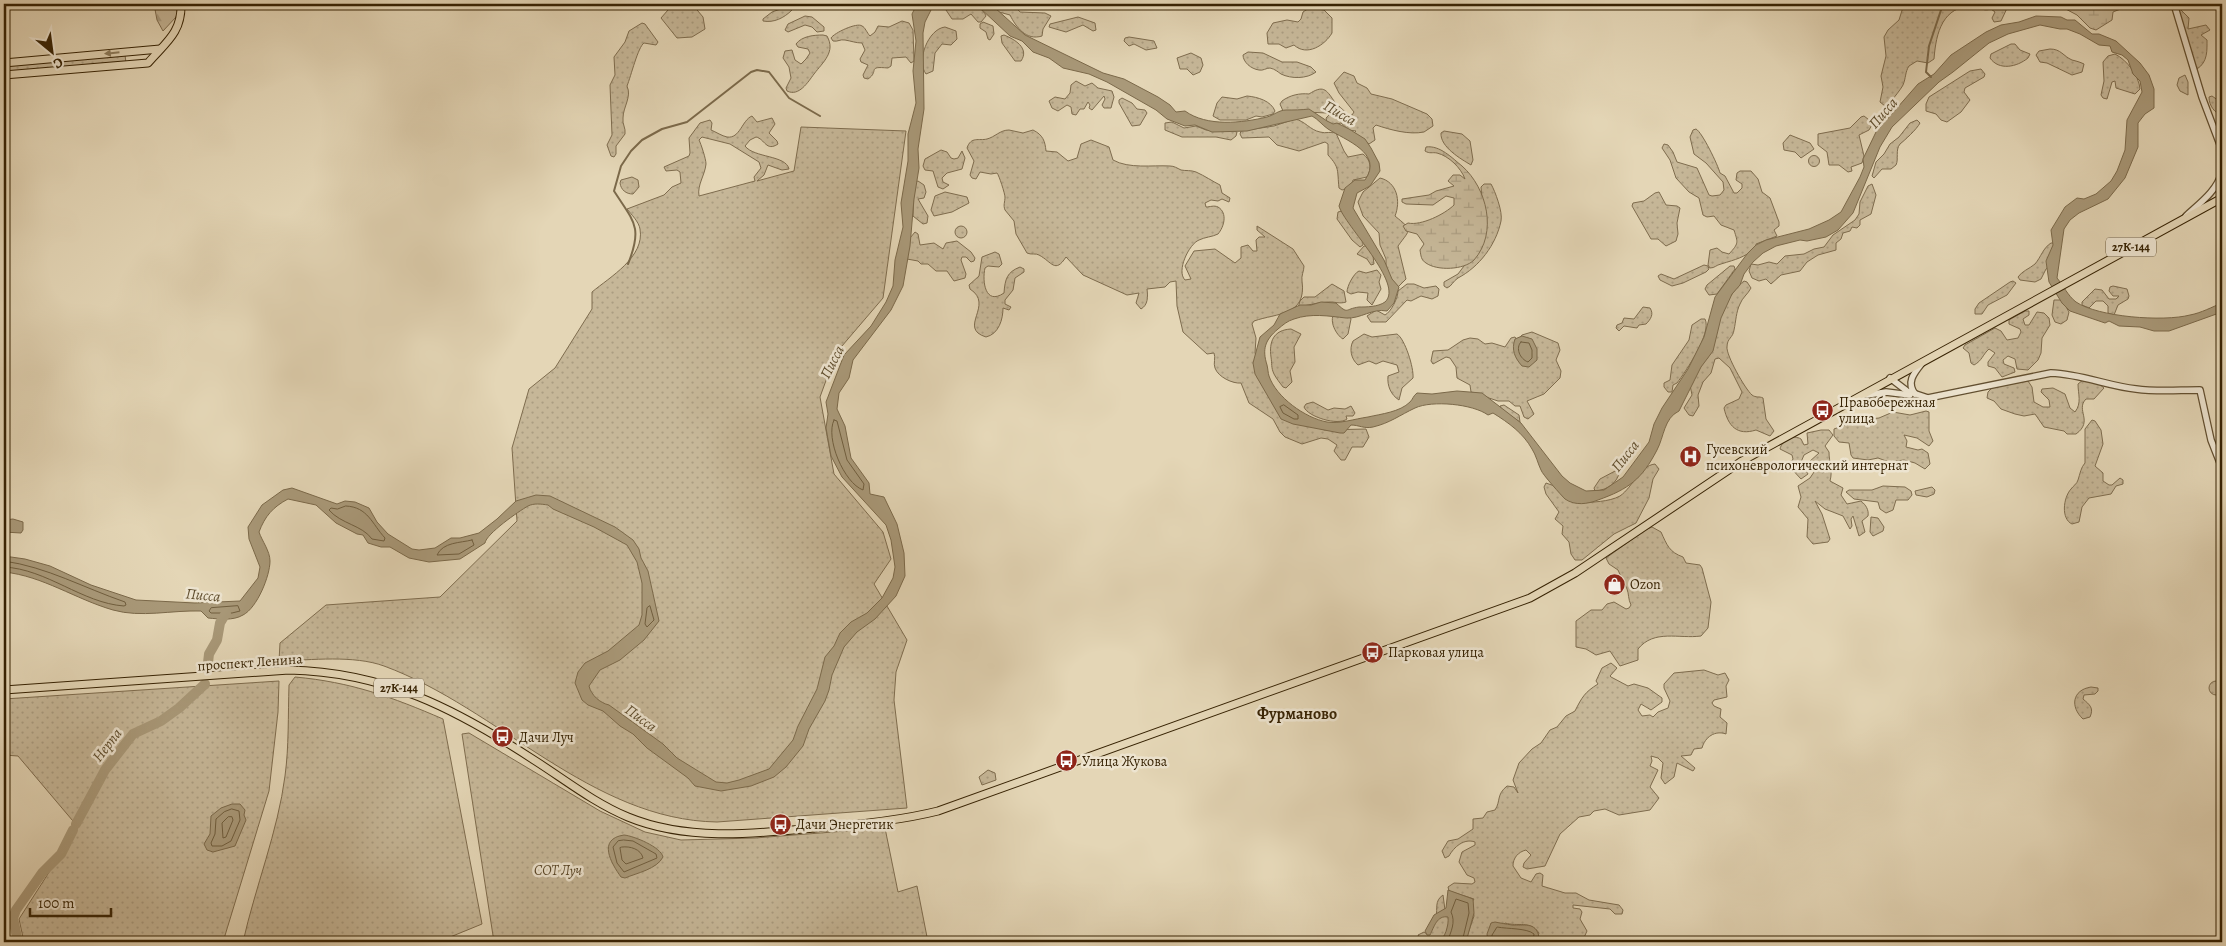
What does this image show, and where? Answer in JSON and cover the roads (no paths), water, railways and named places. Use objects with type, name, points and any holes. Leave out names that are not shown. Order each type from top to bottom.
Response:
[{"type":"main road","points":[[4,75],[148,63],[171,37],[180,23],[181,4]]},
{"type":"main road","points":[[4,63],[160,49]]},
{"type":"main road","name":"27К-144","points":[[1853,399],[2222,198]]},
{"type":"main road","name":"проспект Ленина","points":[[4,690],[289,670],[354,676],[400,688],[438,703],[528,756],[609,808],[652,825],[694,832],[760,833],[906,818],[938,811],[1530,598],[1575,573],[1742,461],[1853,399]]},
{"type":"street","points":[[2174,4],[2199,87],[2222,151]]},
{"type":"street","points":[[2181,220],[2213,191],[2220,180],[2222,172]]},
{"type":"street","points":[[1917,396],[1912,389],[1911,378],[1927,358]]},
{"type":"street","points":[[1853,399],[1886,392],[1936,397],[2051,373],[2074,375],[2136,389],[2163,391],[2200,390],[2211,440],[2222,468]]},
{"type":"street","points":[[1890,378],[1917,396]]},
{"type":"water","points":[[917,4],[934,4],[925,22],[923,33],[924,109],[918,149],[919,168],[910,246],[903,286],[891,310],[853,360],[849,378],[839,393],[837,409],[845,426],[851,458],[869,483],[870,494],[884,497],[897,524],[904,553],[905,576],[896,596],[875,619],[857,632],[844,647],[832,675],[825,701],[809,729],[803,746],[786,767],[774,777],[751,786],[721,791],[695,786],[688,778],[647,748],[633,734],[620,726],[603,711],[588,705],[582,700],[575,683],[578,672],[585,663],[608,651],[639,625],[642,615],[642,583],[637,562],[627,545],[548,505],[533,504],[528,506],[491,534],[485,543],[460,559],[429,562],[409,558],[390,547],[381,547],[368,543],[363,535],[357,534],[336,523],[316,505],[288,499],[270,513],[259,532],[270,557],[268,575],[262,591],[248,611],[239,617],[230,619],[208,618],[201,611],[146,614],[113,610],[32,578],[4,572],[4,556],[25,559],[50,566],[91,585],[136,600],[195,603],[240,601],[258,578],[260,567],[249,539],[248,527],[262,505],[283,490],[292,488],[337,504],[345,501],[355,502],[369,508],[377,522],[388,534],[412,549],[419,550],[435,548],[451,538],[460,538],[479,533],[516,501],[536,495],[550,496],[615,527],[633,540],[648,571],[659,621],[644,640],[620,660],[600,670],[589,686],[594,695],[663,744],[677,758],[716,782],[727,783],[769,769],[793,740],[817,689],[825,657],[834,646],[840,633],[851,622],[867,613],[882,598],[893,578],[895,567],[891,540],[886,525],[842,477],[831,456],[826,428],[828,414],[826,402],[844,355],[871,326],[886,302],[893,286],[895,260],[903,227],[901,203],[908,161],[908,134],[916,103],[913,71],[916,41],[912,14]]},
{"type":"water","points":[[965,4],[987,4],[994,7],[1025,35],[1103,73],[1124,79],[1158,97],[1170,105],[1176,112],[1185,111],[1204,120],[1214,122],[1236,122],[1267,117],[1283,110],[1309,109],[1327,121],[1333,124],[1337,123],[1365,139],[1379,163],[1380,171],[1370,186],[1357,193],[1353,208],[1384,260],[1392,279],[1399,287],[1394,303],[1387,311],[1376,311],[1357,317],[1307,316],[1285,323],[1267,341],[1265,349],[1269,376],[1273,384],[1292,405],[1318,420],[1327,422],[1347,421],[1384,414],[1406,405],[1417,393],[1432,394],[1457,391],[1482,393],[1521,423],[1562,476],[1570,483],[1586,491],[1604,490],[1623,477],[1649,442],[1654,424],[1662,408],[1688,369],[1704,337],[1715,297],[1747,254],[1756,245],[1766,240],[1809,229],[1841,212],[1860,177],[1864,167],[1863,159],[1876,132],[1918,84],[1934,74],[1951,55],[1986,32],[2001,25],[2019,22],[2036,16],[2061,17],[2067,20],[2075,20],[2092,34],[2099,34],[2116,41],[2140,63],[2149,75],[2154,89],[2154,108],[2145,114],[2138,123],[2138,147],[2125,178],[2108,199],[2079,213],[2070,220],[2064,229],[2057,278],[2068,294],[2073,300],[2086,307],[2115,315],[2131,317],[2178,317],[2198,313],[2222,303],[2222,312],[2169,331],[2154,331],[2140,327],[2119,326],[2109,321],[2105,323],[2070,311],[2062,303],[2049,282],[2046,261],[2053,245],[2051,230],[2065,207],[2077,198],[2084,199],[2096,194],[2111,181],[2117,171],[2125,150],[2127,120],[2142,92],[2140,81],[2133,74],[2128,60],[2122,55],[2112,52],[2110,46],[2099,45],[2067,29],[2040,25],[2008,34],[1989,43],[1939,82],[1892,127],[1880,147],[1853,213],[1838,230],[1826,237],[1807,241],[1800,240],[1776,246],[1763,253],[1753,262],[1744,274],[1740,285],[1732,294],[1721,318],[1713,351],[1701,367],[1679,411],[1667,423],[1657,450],[1646,468],[1634,482],[1618,492],[1590,503],[1573,503],[1565,499],[1545,476],[1533,451],[1520,433],[1493,413],[1488,415],[1473,408],[1452,404],[1431,404],[1415,408],[1390,421],[1373,427],[1367,428],[1351,425],[1344,433],[1293,424],[1281,419],[1255,374],[1253,363],[1260,337],[1274,325],[1280,314],[1300,305],[1311,305],[1321,302],[1336,303],[1347,310],[1382,304],[1389,293],[1387,282],[1381,269],[1343,215],[1339,206],[1345,188],[1355,180],[1365,180],[1370,171],[1370,162],[1360,148],[1328,129],[1312,116],[1247,131],[1212,132],[1195,125],[1185,126],[1167,119],[1156,110],[1107,82],[1089,74],[1063,68],[1049,58],[1033,52],[1022,41],[1010,36],[980,8]]},
{"type":"water","points":[[1522,336],[1532,339],[1537,349],[1537,360],[1529,367],[1522,366],[1514,350],[1515,339]]},
{"type":"water","points":[[13,519],[23,522],[21,533],[4,532],[4,520]]},
{"type":"water","points":[[232,804],[240,804],[245,810],[246,820],[235,846],[213,852],[207,850],[204,844],[210,834],[211,816],[221,808]]},
{"type":"water","points":[[624,835],[634,837],[652,846],[663,857],[656,865],[646,870],[625,878],[621,877],[610,859],[609,846],[616,837]]},
{"type":"water","points":[[1448,890],[1473,899],[1474,913],[1466,942],[1438,942],[1443,938],[1446,931],[1448,917],[1439,920],[1430,935],[1427,935],[1425,931],[1434,915],[1446,908]]},
{"type":"water","points":[[1491,923],[1532,926],[1539,937],[1536,942],[1488,942],[1487,934]]},
{"type":"waterway","points":[[1931,77],[1926,72],[1929,46],[1943,4]]},
{"type":"waterway","points":[[628,264],[635,241],[634,225],[627,210],[614,191],[621,166],[631,151],[642,140],[662,129],[687,122],[751,72],[757,70],[769,72],[789,98],[820,116]]},
{"type":"waterway","name":"Нерпа","points":[[207,671],[209,654],[217,640],[220,623],[226,613]]},
{"type":"waterway","name":"Нерпа","points":[[76,824],[105,770],[133,734],[161,721],[179,708],[205,684]]},
{"type":"waterway","name":"Нерпа","points":[[18,942],[13,918],[16,910],[42,873],[61,854],[73,830]]},
{"type":"place","name":"Правобережная улица","points":[[1823,410]]},
{"type":"place","name":"Гусевский психоневрологический интернат","points":[[1690,457]]},
{"type":"place","name":"Ozon","points":[[1614,584]]},
{"type":"place","name":"Парковая улица","points":[[1372,652]]},
{"type":"place","name":"Дачи Луч","points":[[503,737]]},
{"type":"place","name":"Улица Жукова","points":[[1066,761]]},
{"type":"place","name":"Дачи Энергетик","points":[[780,824]]},
{"type":"district","name":"Фурманово","points":[[1297,713]]},
{"type":"water label","name":"Писса","points":[[1340,113]]},
{"type":"water label","name":"Писса","points":[[1883,113]]},
{"type":"water label","name":"Писса","points":[[832,362]]},
{"type":"water label","name":"Писса","points":[[1625,456]]},
{"type":"water label","name":"Писса","points":[[203,595]]},
{"type":"water label","name":"Писса","points":[[641,718]]},
{"type":"park label","name":"СОТ Луч","points":[[558,870]]}]
